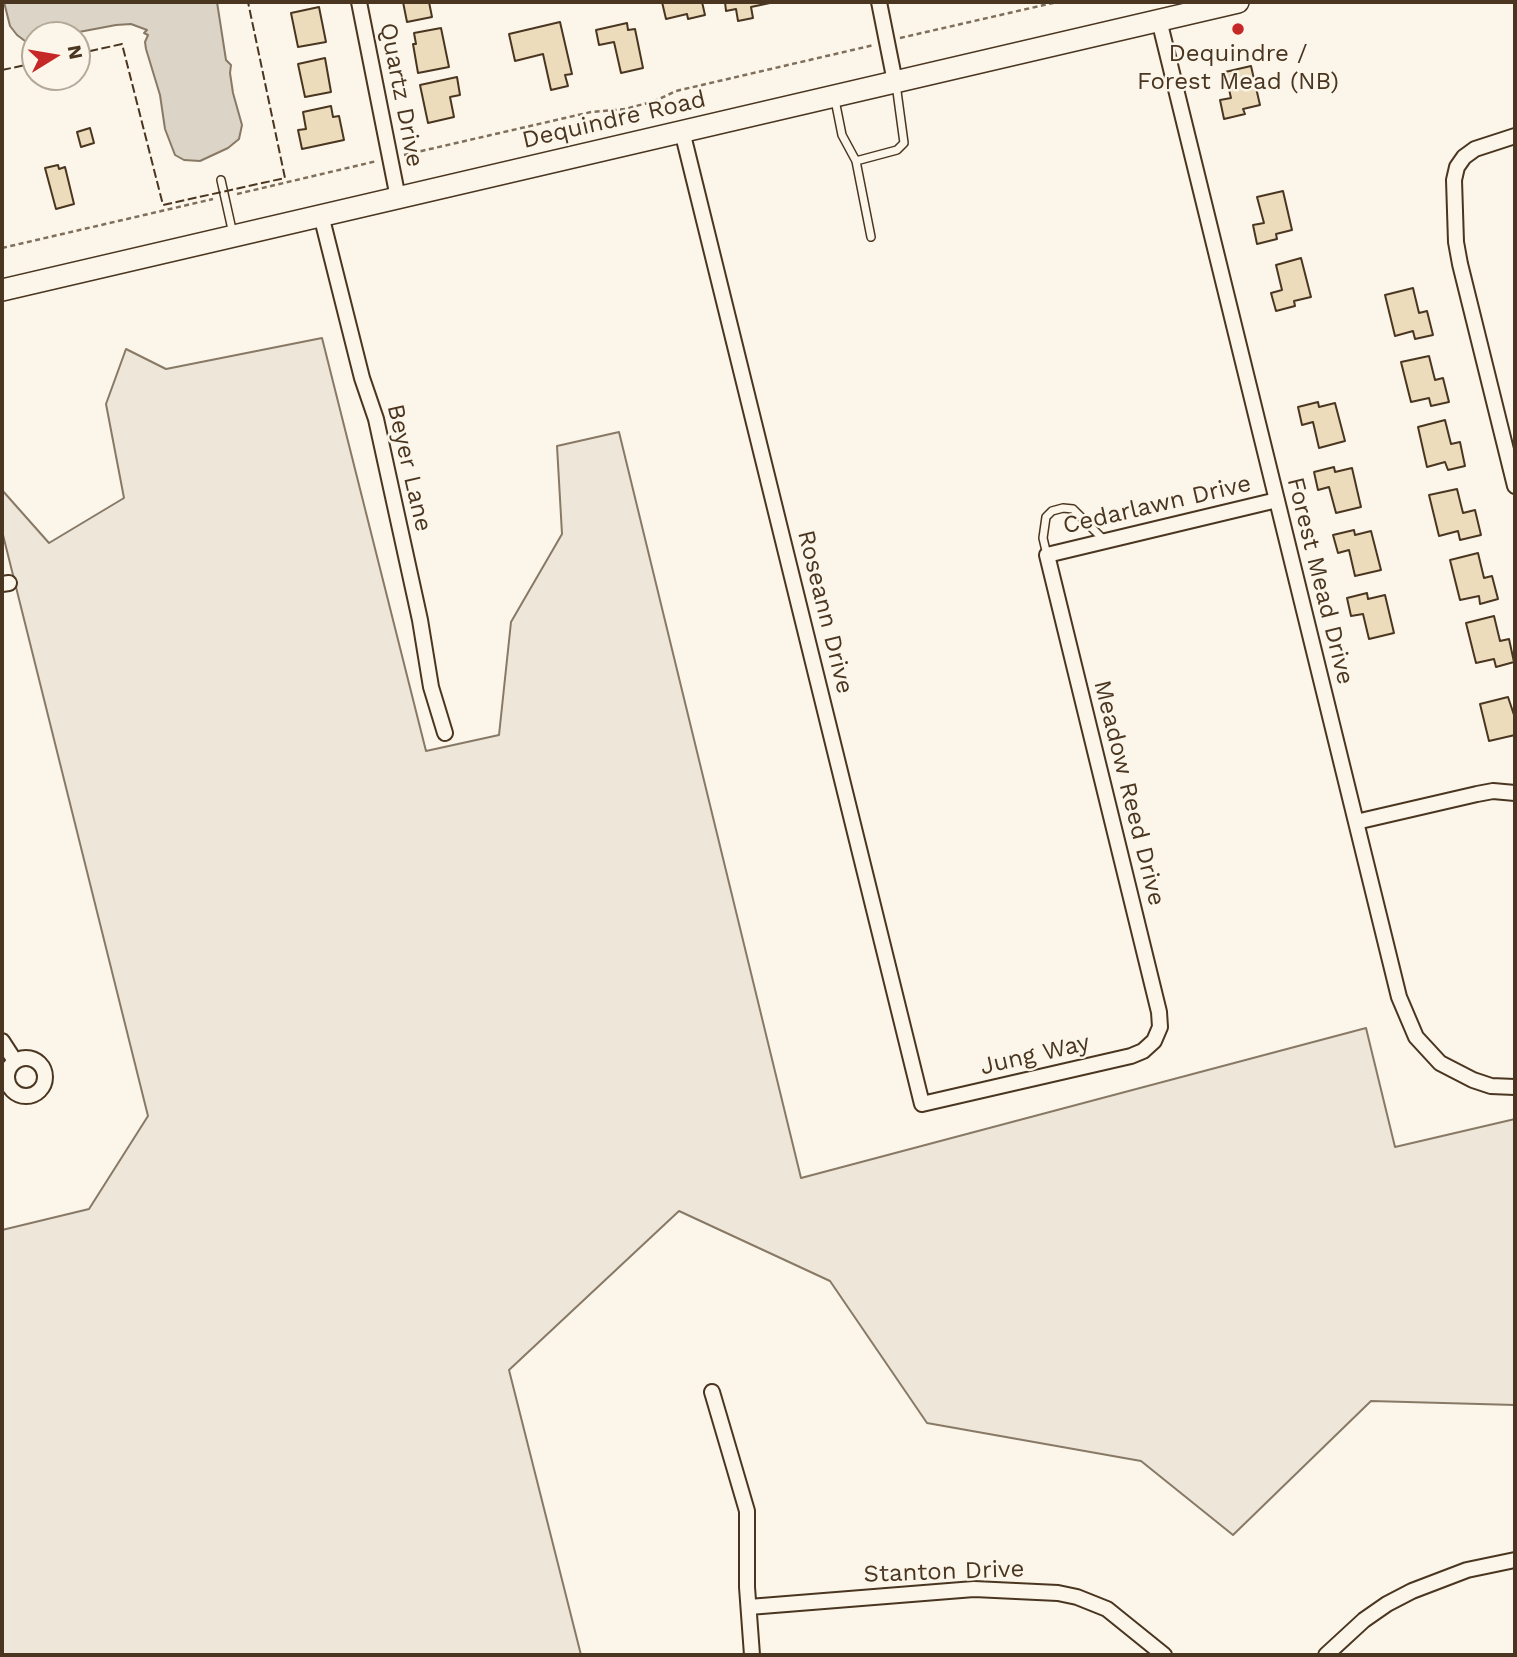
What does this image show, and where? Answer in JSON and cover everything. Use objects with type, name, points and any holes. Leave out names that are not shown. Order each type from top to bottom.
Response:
[{"type":"main road","name":"Dequindre Road","points":[[2,290],[1159,20],[1188,7],[1238,2]]},
{"type":"street","name":"Quartz Drive","points":[[359,2],[398,198]]},
{"type":"street","points":[[879,2],[895,82]]},
{"type":"street","name":"Forest Mead Drive","points":[[1159,20],[1399,997],[1416,1037],[1440,1063],[1457,1073],[1491,1086],[1515,1087]]},
{"type":"street","name":"Roseann Drive","points":[[682,131],[922,1104]]},
{"type":"street","points":[[1515,136],[1475,149],[1464,157],[1457,167],[1454,196],[1460,264],[1515,486]]},
{"type":"street","name":"Beyer Lane","points":[[321,215],[362,378],[376,419],[420,620],[431,687],[445,733]]},
{"type":"street","name":"Cedarlawn Drive","points":[[1047,555],[1277,500]]},
{"type":"street","name":"Meadow Reed Drive","points":[[1047,555],[1159,1012],[1160,1027],[1154,1041]]},
{"type":"street","points":[[1356,822],[1468,795],[1515,793]]},
{"type":"street","points":[[2,1041],[15,1061]]},
{"type":"street","name":"Jung Way","points":[[922,1104],[1131,1056],[1143,1051],[1154,1041]]},
{"type":"street","points":[[712,1392],[747,1511],[748,1607],[752,1655]]},
{"type":"street","points":[[1326,1655],[1364,1620],[1412,1591],[1467,1570],[1515,1560]]},
{"type":"street","name":"Stanton Drive","points":[[748,1607],[974,1589],[1058,1593],[1107,1609],[1164,1655]]},
{"type":"lane","points":[[856,161],[897,150],[904,143],[895,82]]},
{"type":"lane","points":[[834,96],[842,135],[856,161],[871,237]]},
{"type":"lane","points":[[221,180],[234,236]]},
{"type":"lane","points":[[1047,555],[1043,538],[1045,517],[1052,511],[1063,508],[1073,509],[1105,541]]},
{"type":"path","points":[[900,39],[1057,2]]},
{"type":"path","points":[[403,155],[591,112],[625,109],[655,101],[676,91],[875,44]]},
{"type":"path","points":[[2,248],[379,160]]},
{"type":"shaded area","points":[[4,2],[217,2],[226,60],[231,65],[233,93],[242,125],[239,139],[228,148],[200,161],[184,160],[175,155],[165,129],[160,95],[146,49],[148,35],[144,33],[147,30],[131,24],[91,30],[91,21],[21,21],[21,38],[10,26]]},
{"type":"shaded area","points":[[322,338],[426,751],[499,735],[511,622],[562,534],[557,446],[619,432],[801,1178],[1366,1028],[1395,1147],[1515,1119],[1515,1405],[1371,1401],[1233,1535],[1141,1461],[927,1423],[830,1281],[679,1211],[509,1370],[581,1655],[2,1655],[2,1230],[89,1209],[148,1116],[2,531],[2,490],[49,543],[124,498],[106,404],[126,349],[166,369]]},
{"type":"building","points":[[403,2],[429,2],[432,17],[407,22]]},
{"type":"building","points":[[662,2],[702,2],[705,15],[688,19],[687,14],[666,19]]},
{"type":"building","points":[[725,2],[770,3],[751,7],[753,18],[738,21],[736,9],[726,11]]},
{"type":"building","points":[[319,7],[326,42],[298,47],[291,13]]},
{"type":"building","points":[[560,22],[572,74],[565,75],[568,86],[551,90],[543,54],[515,61],[509,34]]},
{"type":"building","points":[[627,23],[628,30],[635,29],[643,68],[621,73],[614,42],[599,45],[596,30]]},
{"type":"building","points":[[441,28],[449,67],[418,73],[414,33]]},
{"type":"building","points":[[325,58],[331,92],[305,97],[298,64]]},
{"type":"building","points":[[1251,66],[1260,105],[1243,109],[1245,114],[1224,119],[1220,100],[1231,98],[1225,72]]},
{"type":"building","points":[[457,77],[460,95],[450,97],[454,117],[428,123],[420,85]]},
{"type":"building","points":[[331,106],[333,117],[339,116],[344,140],[302,149],[298,130],[306,129],[303,112]]},
{"type":"building","points":[[90,128],[94,143],[81,147],[77,132]]},
{"type":"building","points":[[58,165],[59,169],[65,167],[74,204],[56,209],[45,168]]},
{"type":"building","points":[[1283,191],[1292,230],[1276,234],[1277,239],[1257,244],[1253,225],[1264,223],[1257,197]]},
{"type":"building","points":[[1301,258],[1311,297],[1294,301],[1295,306],[1276,311],[1271,293],[1282,290],[1276,265]]},
{"type":"building","points":[[1413,288],[1419,313],[1427,311],[1433,335],[1415,339],[1413,331],[1395,336],[1385,295]]},
{"type":"building","points":[[1429,356],[1435,380],[1443,378],[1449,402],[1431,406],[1429,398],[1411,402],[1401,362]]},
{"type":"building","points":[[1318,402],[1319,407],[1335,403],[1345,441],[1319,448],[1313,422],[1302,425],[1298,407]]},
{"type":"building","points":[[1445,420],[1451,444],[1460,442],[1465,466],[1448,470],[1445,462],[1427,467],[1418,427]]},
{"type":"building","points":[[1334,467],[1335,472],[1352,468],[1361,507],[1336,513],[1329,487],[1318,490],[1314,472]]},
{"type":"building","points":[[1457,489],[1463,513],[1475,510],[1481,535],[1460,540],[1458,531],[1439,536],[1429,495]]},
{"type":"building","points":[[1354,530],[1355,535],[1371,531],[1381,570],[1355,576],[1349,550],[1338,553],[1333,535]]},
{"type":"building","points":[[1478,553],[1484,578],[1492,576],[1498,599],[1480,604],[1479,596],[1460,600],[1450,560]]},
{"type":"building","points":[[1367,593],[1368,599],[1385,595],[1394,633],[1369,639],[1363,614],[1351,616],[1347,598]]},
{"type":"building","points":[[1494,616],[1500,641],[1509,639],[1514,662],[1496,667],[1494,659],[1476,663],[1466,623]]},
{"type":"building","points":[[1508,697],[1515,718],[1515,735],[1489,741],[1480,704]]},
{"type":"fence","points":[[91,51],[122,44],[163,205],[285,178],[248,2]]},
{"type":"fence","points":[[2,70],[21,66]]},
{"type":"place","name":"Dequindre / Forest Mead (NB)","points":[[1238,29]]}]
